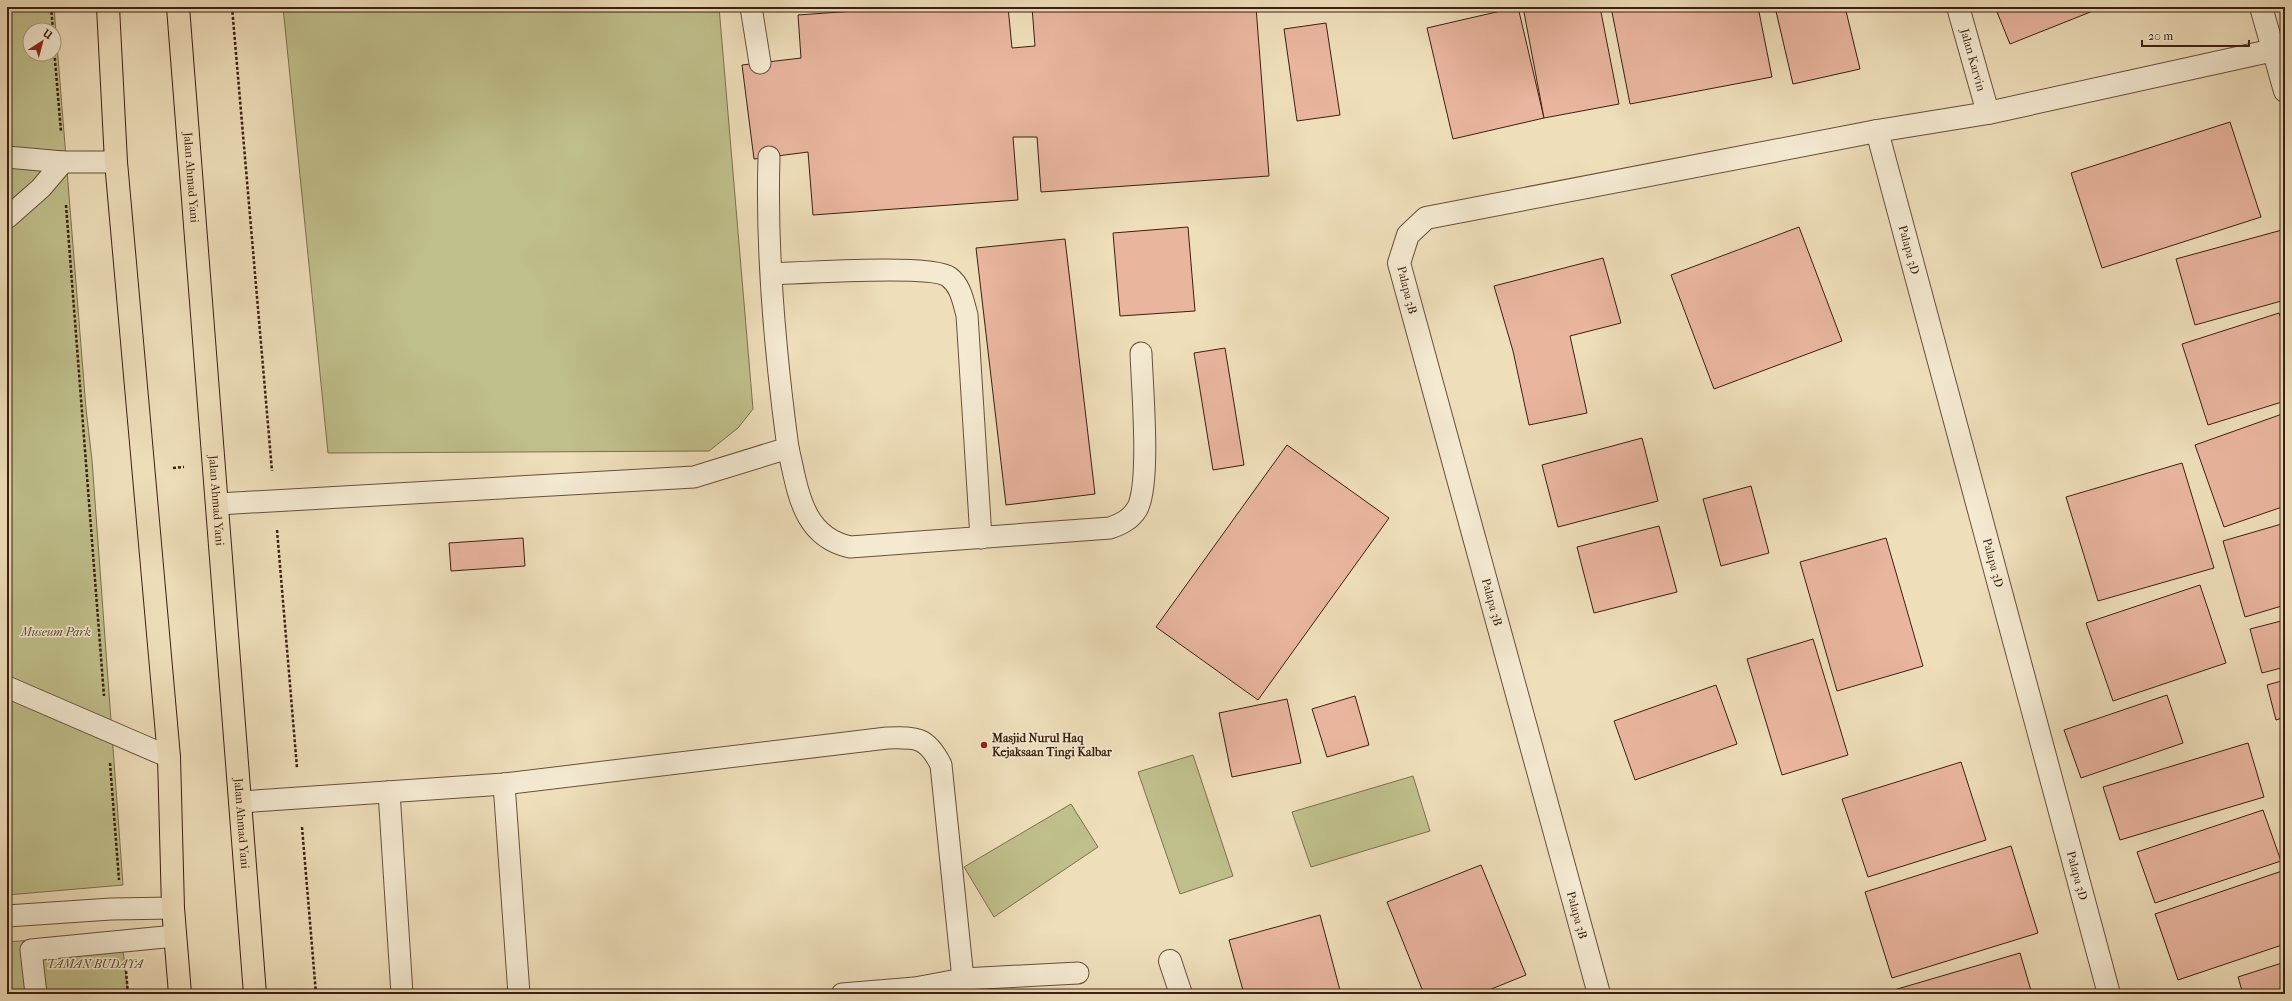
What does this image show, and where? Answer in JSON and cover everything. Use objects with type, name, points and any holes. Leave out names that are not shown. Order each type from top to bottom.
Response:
[{"type":"highway","points":[[108,7],[116,162],[169,757],[173,908],[180,994]]},
{"type":"highway","name":"Jalan Ahmad Yani","points":[[178,7],[218,504],[255,994]]},
{"type":"street","name":"Jalan Karvin","points":[[1958,7],[1988,113]]},
{"type":"street","points":[[2262,7],[2285,91]]},
{"type":"street","points":[[1877,131],[1988,113],[2274,50]]},
{"type":"street","name":"Palapa 3B","points":[[1599,994],[1399,264],[1408,234],[1426,218],[1877,131]]},
{"type":"street","name":"Palapa 3D","points":[[1877,131],[2109,994]]},
{"type":"street","points":[[1170,961],[1181,994]]},
{"type":"lane","points":[[751,7],[760,63]]},
{"type":"lane","points":[[7,157],[63,162],[116,162]]},
{"type":"lane","points":[[769,157],[768,216],[778,370],[788,448],[802,502],[811,523],[823,535],[842,545],[850,547],[1110,528],[1124,523],[1132,516],[1139,504],[1144,484],[1141,353]]},
{"type":"lane","points":[[7,218],[42,188],[63,162]]},
{"type":"lane","points":[[772,274],[902,270],[935,271],[948,276],[957,284],[967,315],[981,538]]},
{"type":"lane","points":[[218,504],[694,477],[788,448]]},
{"type":"lane","points":[[7,687],[169,757]]},
{"type":"lane","points":[[240,802],[504,784],[887,738],[917,738],[931,748],[941,765],[963,979]]},
{"type":"lane","points":[[504,784],[519,994]]},
{"type":"lane","points":[[389,792],[402,994]]},
{"type":"lane","points":[[7,916],[121,908],[173,908]]},
{"type":"lane","points":[[36,994],[31,950],[175,936]]},
{"type":"lane","points":[[842,994],[915,991],[963,979],[1078,973]]},
{"type":"path","points":[[51,7],[52,22]]},
{"type":"path","points":[[55,62],[121,908]]},
{"type":"path","points":[[123,941],[128,994]]},
{"type":"green space","name":"Museum Park","points":[[7,7],[54,7],[55,22],[22,22],[22,62],[58,62],[86,409],[92,460],[123,885],[7,895]]},
{"type":"green space","points":[[283,7],[719,7],[753,409],[738,428],[709,451],[328,453]]},
{"type":"green space","points":[[1193,755],[1233,876],[1180,894],[1138,772]]},
{"type":"green space","points":[[1413,776],[1430,831],[1311,867],[1292,812]]},
{"type":"green space","points":[[1071,804],[1098,847],[994,917],[964,867]]},
{"type":"green space","name":"TAMAN BUDAYA","points":[[121,933],[128,994],[7,994],[7,942]]},
{"type":"building","points":[[910,7],[1008,7],[1012,48],[1035,46],[1032,7],[1256,7],[1269,176],[1041,192],[1037,137],[1013,137],[1018,200],[813,215],[808,152],[754,159],[742,65],[801,58],[798,15]]},
{"type":"building","points":[[1518,7],[1544,118],[1453,139],[1427,28]]},
{"type":"building","points":[[1523,7],[1600,7],[1619,104],[1544,118]]},
{"type":"building","points":[[1611,7],[1758,7],[1772,77],[1630,104]]},
{"type":"building","points":[[1775,7],[1845,7],[1860,69],[1793,84]]},
{"type":"building","points":[[1995,7],[2103,7],[2010,44]]},
{"type":"building","points":[[1326,23],[1340,115],[1297,121],[1284,29]]},
{"type":"building","points":[[2230,122],[2261,217],[2102,268],[2071,173]]},
{"type":"building","points":[[1188,227],[1195,311],[1120,316],[1113,233]]},
{"type":"building","points":[[1799,227],[1842,341],[1714,389],[1671,275]]},
{"type":"building","points":[[2282,230],[2285,240],[2285,300],[2195,325],[2176,259]]},
{"type":"building","points":[[1065,239],[1095,494],[1006,505],[976,248]]},
{"type":"building","points":[[1603,258],[1621,323],[1570,336],[1587,413],[1529,425],[1513,351],[1494,286]]},
{"type":"building","points":[[2279,313],[2285,330],[2285,401],[2208,425],[2182,344]]},
{"type":"building","points":[[1225,348],[1244,465],[1213,470],[1194,353]]},
{"type":"building","points":[[2285,413],[2285,506],[2224,527],[2195,445]]},
{"type":"building","points":[[1642,438],[1658,501],[1558,527],[1542,465]]},
{"type":"building","points":[[1287,445],[1389,518],[1258,700],[1156,627]]},
{"type":"building","points":[[2182,463],[2214,568],[2098,601],[2066,497]]},
{"type":"building","points":[[1751,486],[1769,553],[1721,566],[1703,499]]},
{"type":"building","points":[[2285,523],[2285,605],[2245,617],[2223,541]]},
{"type":"building","points":[[1659,526],[1677,592],[1594,613],[1577,547]]},
{"type":"building","points":[[523,538],[525,566],[451,571],[449,543]]},
{"type":"building","points":[[1886,538],[1923,666],[1837,691],[1800,562]]},
{"type":"building","points":[[2200,585],[2226,663],[2113,701],[2086,623]]},
{"type":"building","points":[[2285,620],[2285,667],[2262,673],[2250,629]]},
{"type":"building","points":[[1813,639],[1848,755],[1782,775],[1747,659]]},
{"type":"building","points":[[2285,680],[2285,717],[2276,720],[2267,685]]},
{"type":"building","points":[[1716,685],[1737,744],[1635,780],[1614,721]]},
{"type":"building","points":[[2167,695],[2183,743],[2081,778],[2064,730]]},
{"type":"building","points":[[1355,696],[1369,745],[1327,757],[1312,709]]},
{"type":"building","points":[[1287,699],[1301,763],[1232,777],[1219,713]]},
{"type":"building","points":[[2248,743],[2264,797],[2120,840],[2103,787]]},
{"type":"building","points":[[1961,762],[1986,840],[1868,877],[1842,799]]},
{"type":"building","points":[[2263,810],[2281,861],[2155,903],[2137,852]]},
{"type":"building","points":[[2011,846],[2038,933],[1892,978],[1865,892]]},
{"type":"building","points":[[1481,865],[1526,975],[1479,994],[1424,994],[1387,902]]},
{"type":"building","points":[[2285,870],[2285,944],[2178,980],[2155,914]]},
{"type":"building","points":[[1320,915],[1341,994],[1244,994],[1229,940]]},
{"type":"building","points":[[2020,953],[2032,994],[1895,994],[1894,990]]},
{"type":"building","points":[[2285,962],[2285,994],[2243,994],[2238,977]]},
{"type":"place","name":"Masjid Nurul Haq Kejaksaan Tingi Kalbar","points":[[984,745]]}]
